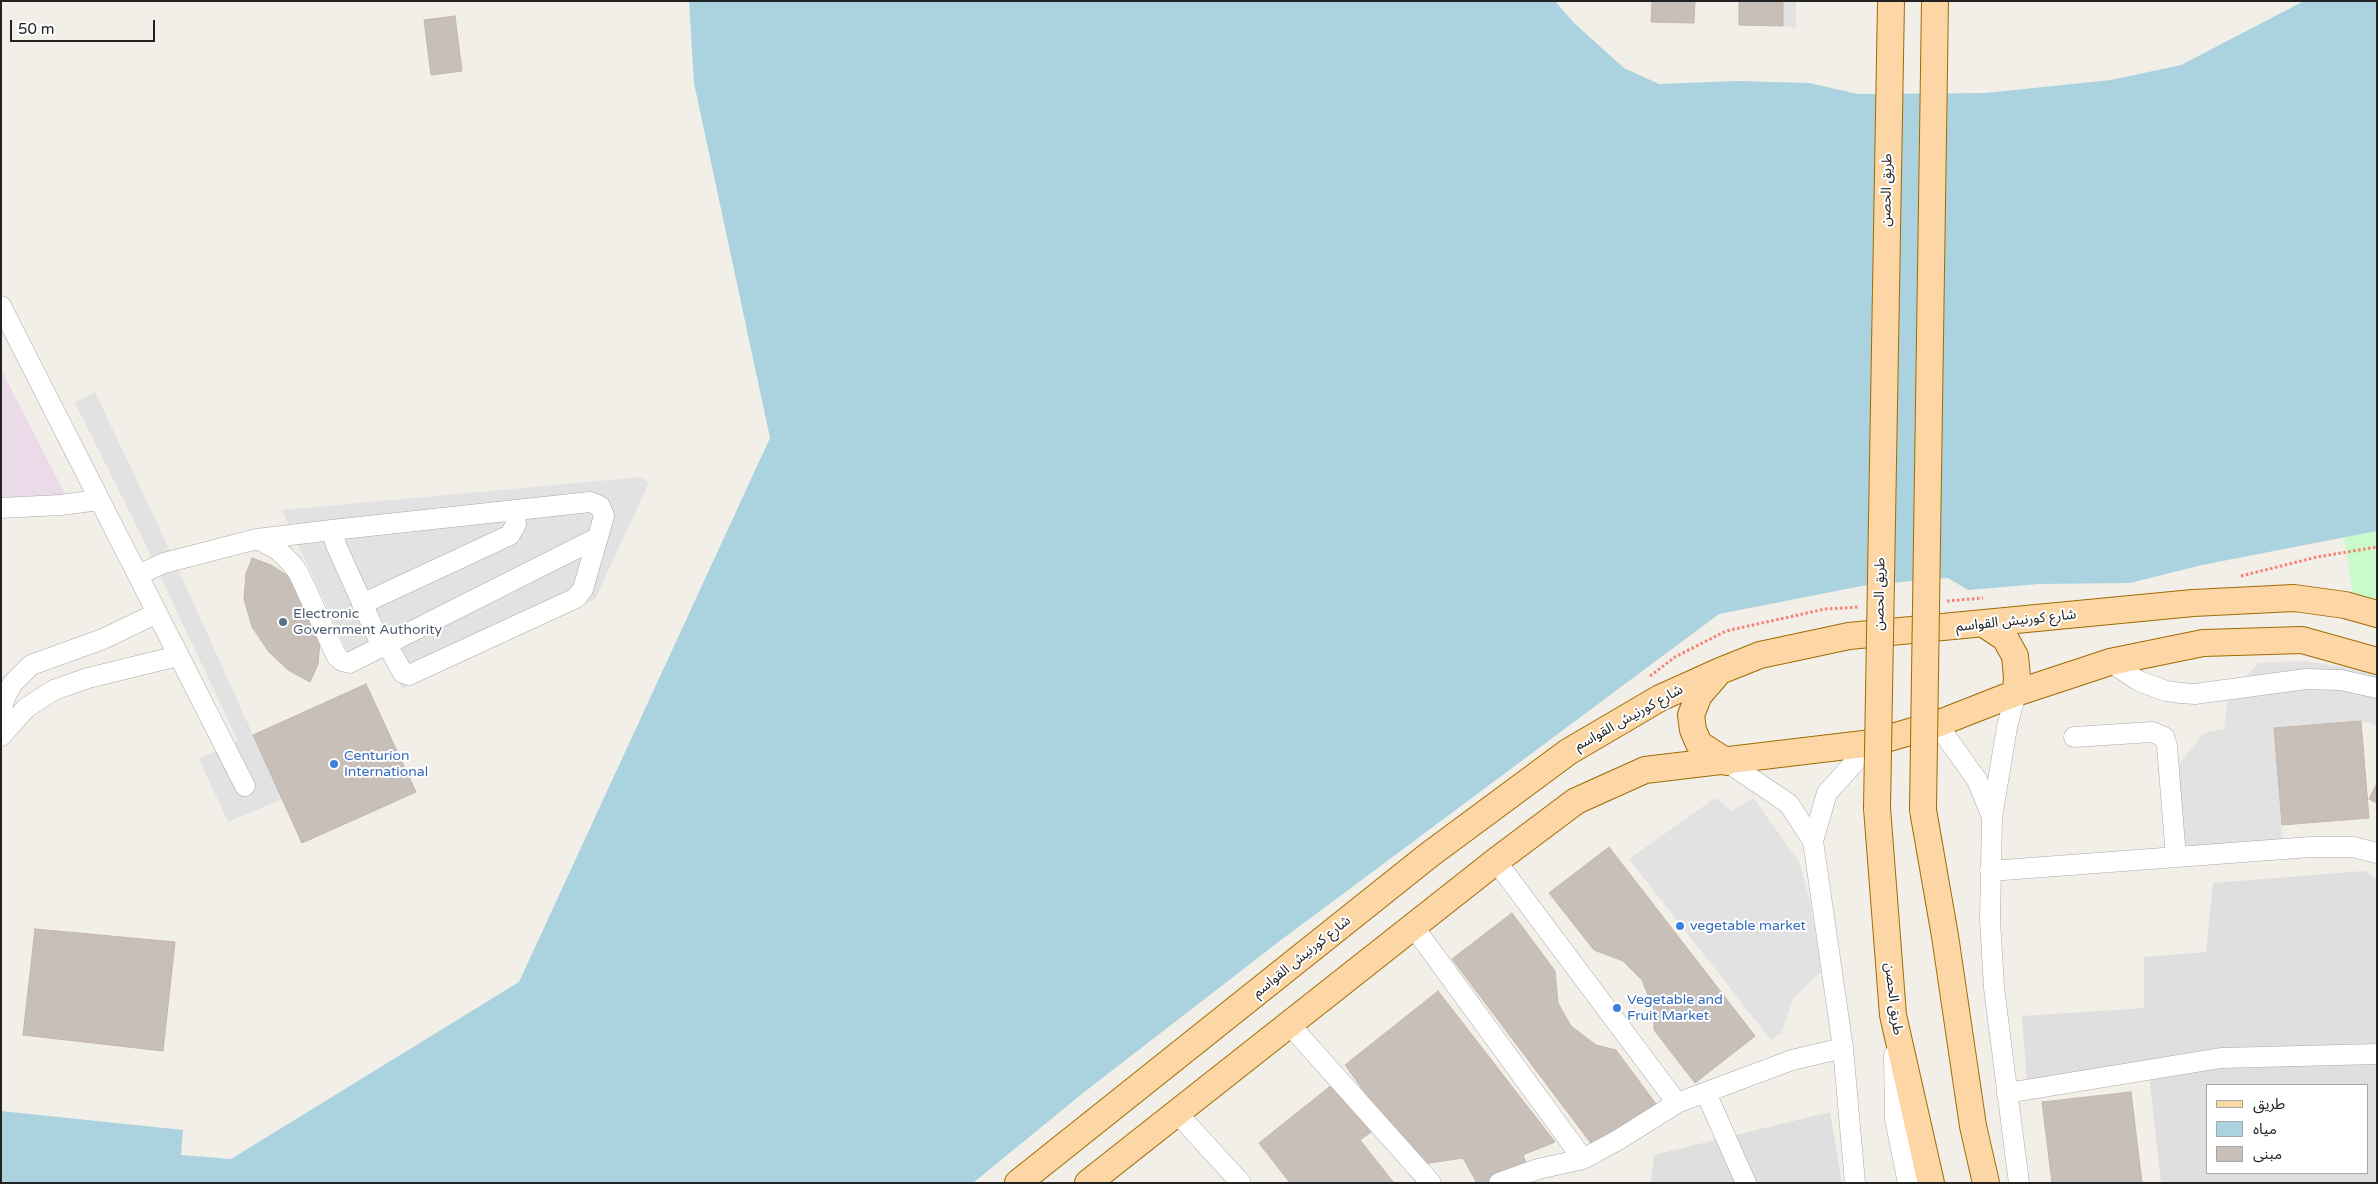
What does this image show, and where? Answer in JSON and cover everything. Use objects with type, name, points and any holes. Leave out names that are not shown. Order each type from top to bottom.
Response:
[{"type":"main road","name":"طريق الحصن","points":[[1891,1],[1877,808],[1893,1015],[1931,1183]]},
{"type":"main road","points":[[1935,1],[1923,810],[1931,936],[1942,1028],[1959,1131],[1972,1183]]},
{"type":"main road","name":"شارع كورنيش القواسم","points":[[1018,1183],[1429,855],[1568,752],[1660,698],[1720,670],[1760,655],[1849,636],[2193,603],[2294,598],[2345,605],[2377,614]]},
{"type":"main road","points":[[1984,624],[2005,638],[2015,656],[2016,693]]},
{"type":"main road","points":[[1088,1183],[1496,861],[1576,801],[1645,770],[1727,762],[1872,743],[1936,724],[2016,693],[2110,662],[2204,643],[2302,640],[2377,661]]},
{"type":"main road","points":[[1720,670],[1699,695],[1691,715],[1693,730],[1699,744],[1727,762]]},
{"type":"main road","points":[[1923,810],[1945,936],[1973,1126],[1986,1183]]},
{"type":"street","points":[[1,306],[244,786]]},
{"type":"street","points":[[1,508],[60,505],[99,500]]},
{"type":"street","points":[[138,575],[164,562],[257,539],[332,530],[514,510],[596,503],[600,506],[604,516],[584,589],[571,601],[409,675],[403,673],[386,645],[377,636],[336,545],[332,530]]},
{"type":"street","points":[[362,604],[510,535],[516,524],[514,510]]},
{"type":"street","points":[[257,539],[286,557],[300,574],[339,660],[353,662],[597,538]]},
{"type":"street","points":[[1,710],[13,682],[31,665],[103,639],[157,613]]},
{"type":"street","points":[[1,736],[26,708],[54,690],[88,678],[178,656]]},
{"type":"street","points":[[2110,662],[2139,681],[2159,689],[2180,693],[2195,694],[2306,679],[2341,680],[2377,688]]},
{"type":"street","points":[[2016,693],[2007,727],[1992,817],[1990,920],[1994,988],[2019,1183]]},
{"type":"street","points":[[1936,724],[1976,780],[1992,817]]},
{"type":"street","points":[[2074,736],[2152,732],[2164,737],[2167,746],[2176,857]]},
{"type":"street","points":[[1813,841],[1827,794],[1872,743]]},
{"type":"street","points":[[1727,762],[1789,804],[1813,841],[1843,1048],[1855,1183]]},
{"type":"street","points":[[1990,871],[2310,847],[2353,847],[2377,853]]},
{"type":"street","points":[[1496,861],[1677,1104]]},
{"type":"street","points":[[1413,926],[1583,1159]]},
{"type":"street","points":[[1893,1015],[1895,1120],[1908,1183]]},
{"type":"street","points":[[1289,1024],[1431,1183]]},
{"type":"street","points":[[1499,1183],[1538,1169],[1583,1159],[1677,1104],[1792,1060],[1843,1048]]},
{"type":"street","points":[[2007,1093],[2221,1058],[2377,1054]]},
{"type":"street","points":[[1706,1093],[1746,1183]]},
{"type":"street","points":[[1177,1113],[1240,1183]]},
{"type":"shaded area","points":[[1783,1],[1796,1],[1796,28],[1783,26]]},
{"type":"shaded area","points":[[1,369],[67,498],[1,500]]},
{"type":"shaded area","points":[[95,392],[159,527],[282,799],[228,822],[199,759],[238,741],[139,531],[75,403]]},
{"type":"shaded area","points":[[642,477],[649,483],[595,599],[402,689],[387,657],[356,670],[282,510]]},
{"type":"shaded area","points":[[2303,661],[2360,669],[2377,674],[2377,726],[2361,721],[2274,728],[2283,847],[2177,856],[2176,768],[2204,733],[2224,729],[2228,697],[2258,663]]},
{"type":"shaded area","points":[[1715,798],[1732,811],[1753,798],[1799,861],[1810,902],[1822,971],[1793,998],[1782,1032],[1771,1040],[1629,859]]},
{"type":"shaded area","points":[[2364,871],[2377,879],[2377,1183],[2161,1183],[2149,1075],[2027,1084],[2022,1016],[2144,1008],[2144,957],[2206,952],[2213,883]]},
{"type":"shaded area","points":[[1830,1112],[1842,1183],[1651,1183],[1654,1155]]},
{"type":"green space","points":[[2377,531],[2377,613],[2356,612],[2344,537]]},
{"type":"water","points":[[689,1],[1555,1],[1574,23],[1624,68],[1659,84],[1738,81],[1809,83],[1858,94],[1985,93],[2111,80],[2181,65],[2304,1],[2377,1],[2377,531],[2202,565],[2130,583],[2039,584],[1968,590],[1948,578],[1867,585],[1719,614],[1281,940],[1083,1093],[973,1183],[1,1183],[1,1111],[183,1130],[181,1155],[231,1159],[519,982],[770,438],[694,83]]},
{"type":"building","points":[[1652,1],[1695,1],[1694,23],[1651,22]]},
{"type":"building","points":[[1739,1],[1783,1],[1783,26],[1739,25]]},
{"type":"building","points":[[455,16],[462,71],[431,75],[424,20]]},
{"type":"building","name":"Electronic Government Authority","points":[[252,558],[271,565],[298,582],[320,641],[318,664],[310,682],[288,670],[269,652],[252,627],[244,599],[246,574]]},
{"type":"building","name":"Centurion International","points":[[366,684],[416,792],[302,843],[253,735]]},
{"type":"building","points":[[2361,721],[2369,818],[2282,825],[2274,728]]},
{"type":"building","points":[[2377,783],[2377,803],[2369,799]]},
{"type":"building","points":[[1609,847],[1755,1036],[1695,1083],[1654,1030],[1654,1010],[1642,980],[1623,961],[1594,950],[1549,893]]},
{"type":"building","points":[[1512,913],[1555,971],[1558,1003],[1571,1026],[1596,1045],[1616,1050],[1656,1104],[1596,1150],[1452,959]]},
{"type":"building","points":[[35,929],[175,942],[163,1051],[23,1035]]},
{"type":"building","points":[[1438,991],[1555,1142],[1523,1155],[1527,1166],[1490,1183],[1477,1183],[1463,1158],[1417,1165],[1345,1065]]},
{"type":"building","points":[[1333,1084],[1371,1132],[1360,1140],[1394,1183],[1290,1183],[1259,1143]]},
{"type":"building","points":[[2131,1092],[2142,1183],[2052,1183],[2042,1102]]},
{"type":"place","name":"Electronic Government Authority","points":[[283,622]]},
{"type":"place","name":"Centurion International","points":[[334,764]]},
{"type":"place","name":"vegetable market","points":[[1680,926]]},
{"type":"place","name":"Vegetable and Fruit Market","points":[[1617,1008]]}]
